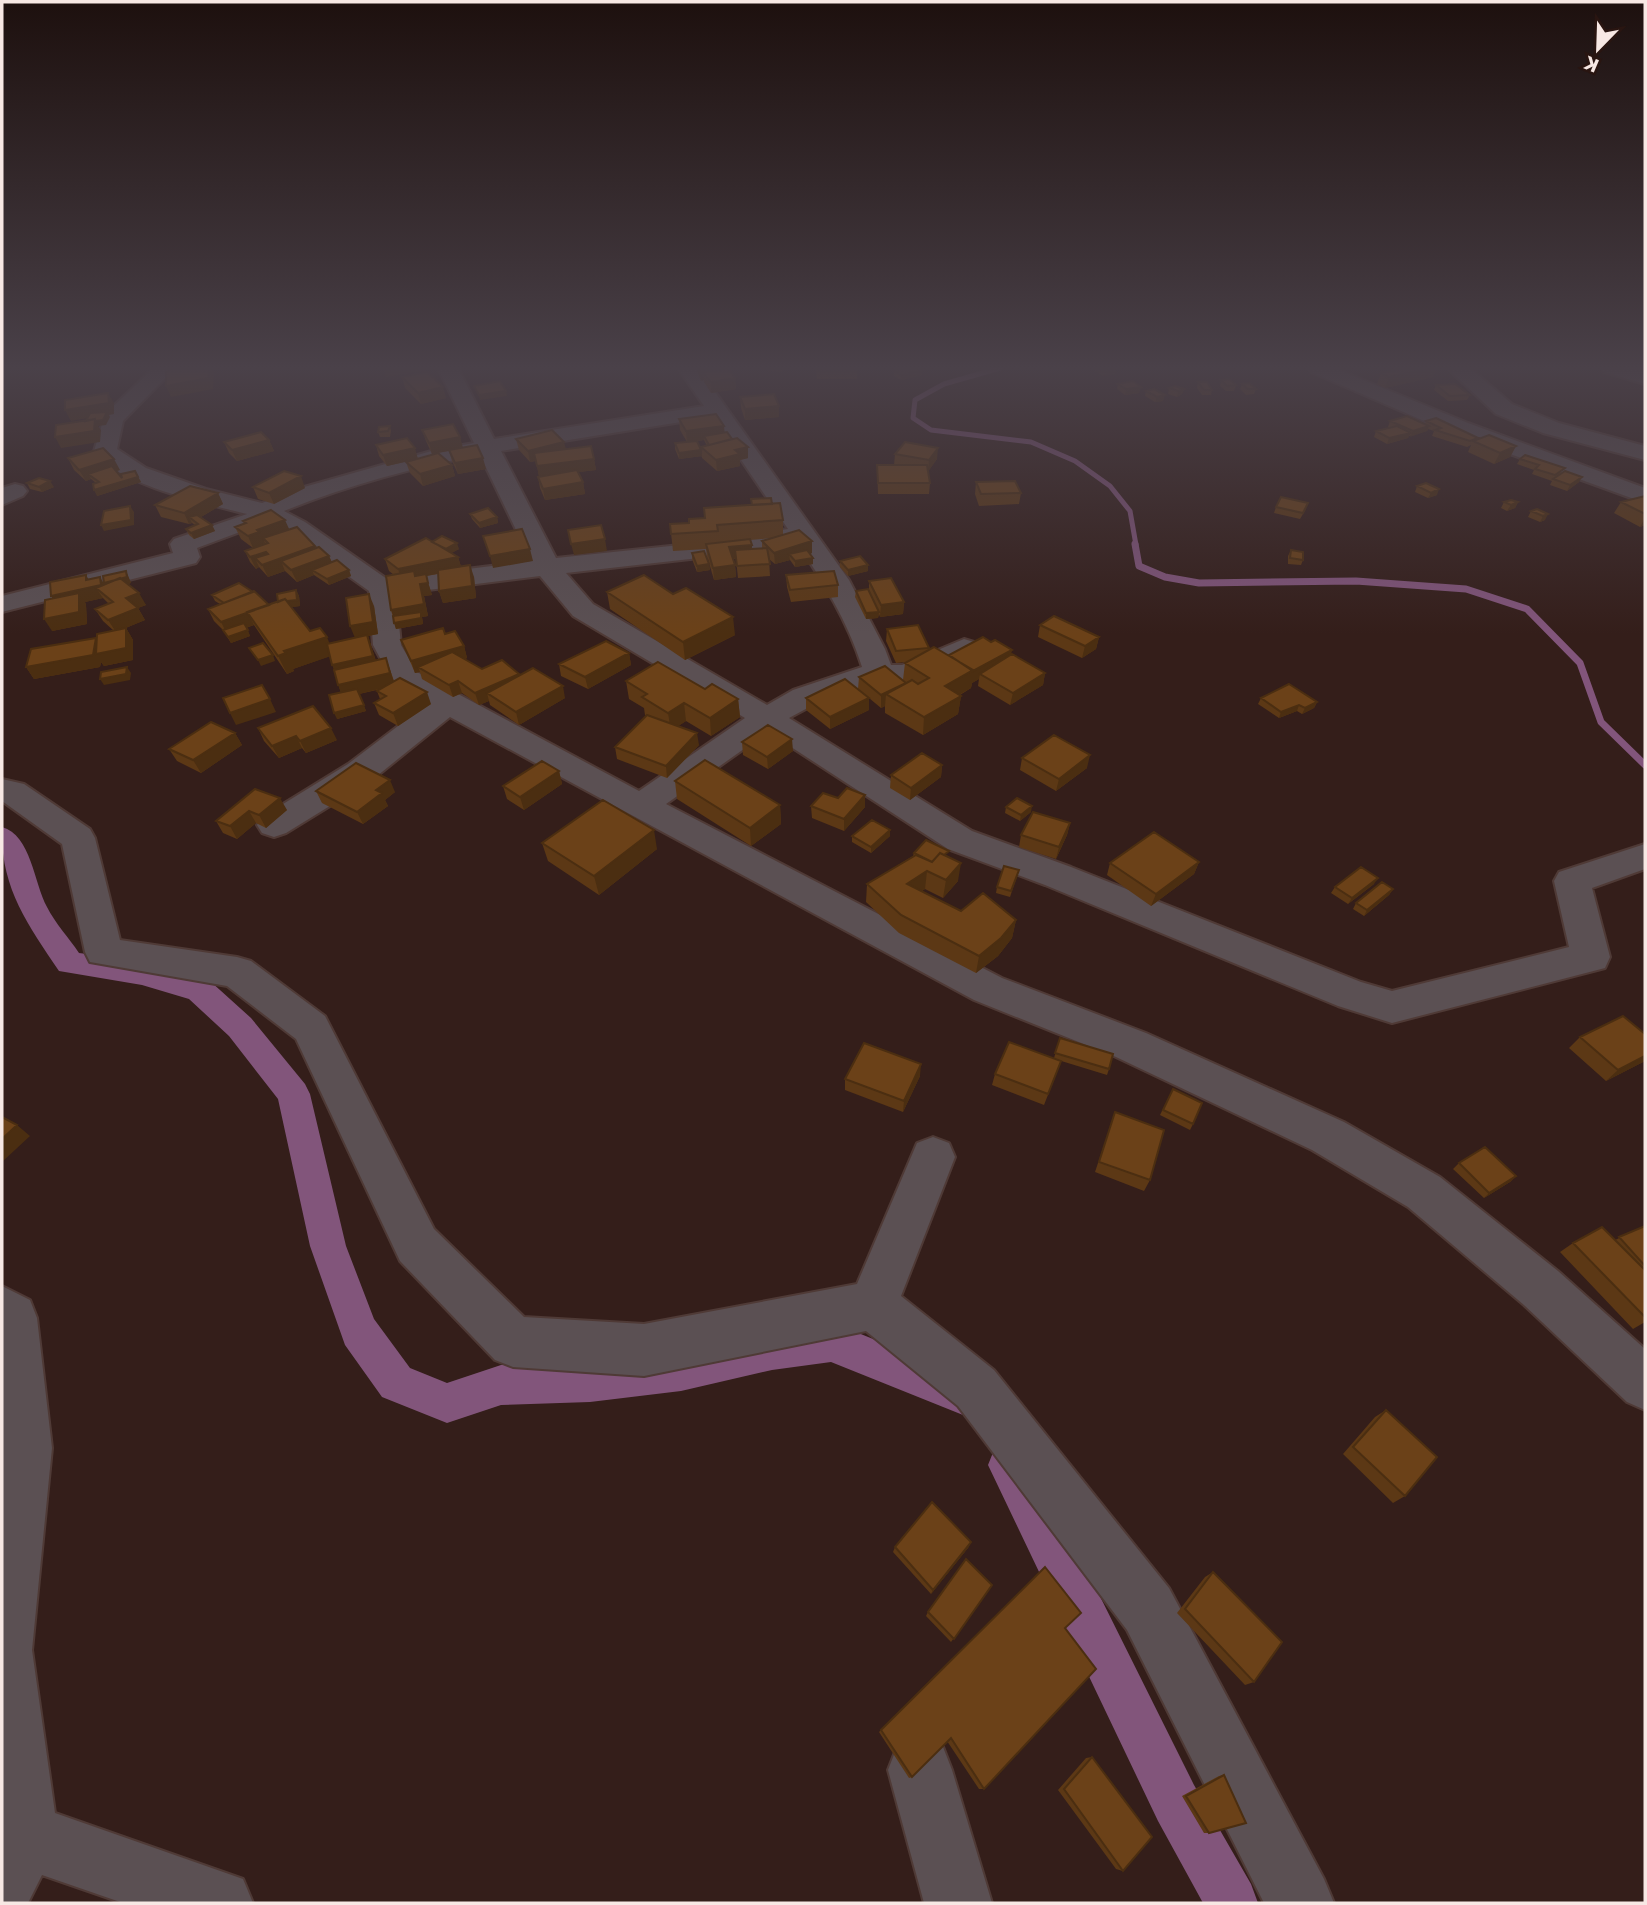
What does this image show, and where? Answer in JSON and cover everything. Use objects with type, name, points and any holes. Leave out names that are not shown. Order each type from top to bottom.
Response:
[{"type":"street","points":[[114,457],[138,473],[198,494],[264,511],[296,527],[382,588],[466,574],[692,553],[804,534]]},
{"type":"street","points":[[2,604],[90,579],[187,557],[183,544],[255,520],[264,511],[317,490],[436,457]]},
{"type":"street","points":[[494,457],[547,567],[583,610],[767,718],[960,840],[1071,881],[1352,995],[1392,1007],[1591,957],[1572,881],[1645,856]]},
{"type":"street","points":[[749,457],[836,580],[871,649],[878,671]]},
{"type":"street","points":[[1539,457],[1645,496]]},
{"type":"street","points":[[382,588],[387,645],[405,678],[988,989],[1131,1045],[1328,1136],[1424,1192],[1541,1288],[1645,1384]]},
{"type":"street","points":[[642,805],[767,718],[804,697],[878,671],[895,676],[964,648]]},
{"type":"street","points":[[274,825],[360,772],[448,703]]},
{"type":"street","points":[[2,790],[12,792],[78,838],[104,952],[237,972],[311,1028],[417,1245],[513,1342],[644,1350],[873,1305],[976,1388],[1148,1609],[1300,1903]]},
{"type":"street","points":[[873,1305],[933,1157]]},
{"type":"street","points":[[2,1311],[12,1318],[25,1448],[2,1650],[10,1849],[219,1903]]},
{"type":"street","points":[[920,1770],[958,1903]]},
{"type":"building","points":[[112,457],[114,459],[79,470],[68,458]]},
{"type":"building","points":[[424,457],[443,457],[452,465],[420,474],[406,462]]},
{"type":"building","points":[[452,457],[483,458],[455,463]]},
{"type":"building","points":[[535,457],[594,459],[537,466]]},
{"type":"building","points":[[911,457],[931,457],[929,460]]},
{"type":"building","points":[[1531,457],[1565,468],[1555,475],[1535,469],[1539,465],[1520,459]]},
{"type":"building","points":[[877,465],[927,465],[930,483],[878,483]]},
{"type":"building","points":[[112,466],[122,478],[121,474],[135,471],[138,477],[94,490],[93,484],[99,482],[88,474]]},
{"type":"building","points":[[577,470],[583,482],[543,489],[538,477]]},
{"type":"building","points":[[284,471],[301,476],[269,493],[253,487]]},
{"type":"building","points":[[1565,471],[1582,477],[1570,485],[1553,479]]},
{"type":"building","points":[[39,478],[50,481],[39,487],[27,483]]},
{"type":"building","points":[[1015,481],[1021,493],[981,494],[976,482]]},
{"type":"building","points":[[1426,483],[1439,489],[1431,493],[1417,486]]},
{"type":"building","points":[[190,486],[218,493],[184,513],[155,505]]},
{"type":"building","points":[[1645,496],[1645,514],[1621,502]]},
{"type":"building","points":[[1281,497],[1308,503],[1303,513],[1276,507]]},
{"type":"building","points":[[771,498],[772,504],[752,505],[751,499]]},
{"type":"building","points":[[1504,502],[1518,502],[1511,505]]},
{"type":"building","points":[[780,503],[783,520],[717,525],[718,531],[671,534],[670,524],[689,523],[689,519],[705,518],[704,508]]},
{"type":"building","points":[[130,506],[131,520],[101,525],[104,511]]},
{"type":"building","points":[[488,508],[497,517],[479,523],[470,514]]},
{"type":"building","points":[[1537,509],[1548,514],[1543,516],[1531,511]]},
{"type":"building","points":[[271,510],[285,520],[248,536],[235,527],[246,523],[243,521]]},
{"type":"building","points":[[197,515],[212,525],[191,533],[186,529],[198,524],[189,517]]},
{"type":"building","points":[[601,525],[605,539],[571,544],[568,530]]},
{"type":"building","points":[[297,527],[315,546],[262,565],[255,558],[268,554],[266,552],[250,557],[245,551],[268,543],[263,538]]},
{"type":"building","points":[[522,529],[530,549],[490,556],[483,536]]},
{"type":"building","points":[[799,530],[812,541],[774,553],[762,541]]},
{"type":"building","points":[[442,536],[457,543],[446,549],[432,542]]},
{"type":"building","points":[[426,538],[458,557],[398,569],[385,559]]},
{"type":"building","points":[[750,539],[752,545],[729,547],[735,565],[713,568],[706,544]]},
{"type":"building","points":[[319,547],[329,556],[291,570],[281,561]]},
{"type":"building","points":[[767,548],[770,564],[737,566],[735,550]]},
{"type":"building","points":[[807,550],[813,558],[795,561],[789,554]]},
{"type":"building","points":[[1291,550],[1303,552],[1303,560],[1290,558]]},
{"type":"building","points":[[704,551],[709,564],[697,566],[692,553]]},
{"type":"building","points":[[860,556],[868,565],[848,570],[840,561]]},
{"type":"building","points":[[337,560],[349,570],[327,579],[312,570]]},
{"type":"building","points":[[470,565],[472,586],[439,591],[438,570]]},
{"type":"building","points":[[126,571],[127,577],[104,583],[103,576]]},
{"type":"building","points":[[414,571],[415,576],[426,574],[428,583],[420,584],[424,604],[391,610],[386,576]]},
{"type":"building","points":[[834,571],[838,585],[790,590],[786,575]]},
{"type":"building","points":[[86,575],[86,580],[100,577],[101,585],[51,596],[50,582]]},
{"type":"building","points":[[644,575],[673,594],[686,588],[733,617],[683,642],[607,592]]},
{"type":"building","points":[[120,578],[139,593],[126,598],[138,608],[108,620],[95,609],[113,602],[96,588]]},
{"type":"building","points":[[891,578],[904,602],[881,605],[869,581]]},
{"type":"building","points":[[239,583],[253,592],[224,603],[212,595]]},
{"type":"building","points":[[868,589],[879,612],[866,613],[856,591]]},
{"type":"building","points":[[296,590],[297,600],[285,599],[278,602],[277,594]]},
{"type":"building","points":[[254,591],[269,605],[221,622],[208,609]]},
{"type":"building","points":[[79,593],[79,612],[44,619],[45,600]]},
{"type":"building","points":[[369,594],[373,622],[350,626],[346,598]]},
{"type":"building","points":[[285,599],[310,631],[320,628],[327,637],[284,651],[286,653],[278,656],[247,612]]},
{"type":"building","points":[[421,612],[421,618],[394,623],[393,616]]},
{"type":"building","points":[[1054,616],[1099,637],[1085,646],[1040,625]]},
{"type":"building","points":[[244,623],[248,630],[228,637],[223,630]]},
{"type":"building","points":[[918,625],[929,648],[896,651],[887,629]]},
{"type":"building","points":[[126,628],[126,648],[96,654],[97,634]]},
{"type":"building","points":[[443,628],[445,634],[455,631],[464,646],[411,661],[401,640]]},
{"type":"building","points":[[367,635],[373,656],[332,665],[327,644]]},
{"type":"building","points":[[983,637],[991,642],[995,640],[1012,650],[973,671],[949,655]]},
{"type":"building","points":[[96,638],[93,655],[26,667],[31,649]]},
{"type":"building","points":[[606,641],[629,653],[585,677],[559,664]]},
{"type":"building","points":[[263,643],[273,655],[258,660],[249,648]]},
{"type":"building","points":[[934,647],[973,670],[945,686],[961,696],[924,717],[886,694],[912,680],[918,684],[929,678],[905,663]]},
{"type":"building","points":[[452,652],[482,669],[502,660],[519,674],[475,693],[458,681],[449,685],[418,667]]},
{"type":"building","points":[[1012,654],[1045,673],[1013,693],[980,674]]},
{"type":"building","points":[[386,658],[390,673],[338,685],[334,670]]},
{"type":"building","points":[[658,662],[705,689],[712,684],[738,699],[710,718],[684,703],[668,713],[642,697],[647,694],[626,681]]},
{"type":"building","points":[[885,666],[906,683],[881,695],[859,677]]},
{"type":"building","points":[[127,667],[126,674],[100,679],[101,672]]},
{"type":"building","points":[[533,668],[563,686],[516,712],[487,693]]},
{"type":"building","points":[[400,678],[427,692],[393,713],[374,703],[386,696],[377,691]]},
{"type":"building","points":[[845,679],[869,698],[830,717],[806,698]]},
{"type":"building","points":[[1289,684],[1317,702],[1305,708],[1299,705],[1281,712],[1261,698]]},
{"type":"building","points":[[262,685],[270,699],[230,713],[223,698]]},
{"type":"building","points":[[357,689],[364,705],[334,713],[329,695]]},
{"type":"building","points":[[313,706],[331,728],[300,741],[296,736],[272,746],[258,728]]},
{"type":"building","points":[[647,715],[697,733],[666,766],[615,747]]},
{"type":"building","points":[[211,722],[235,733],[193,760],[169,749]]},
{"type":"building","points":[[768,725],[792,739],[767,757],[742,742]]},
{"type":"building","points":[[1054,735],[1090,755],[1059,779],[1022,758]]},
{"type":"building","points":[[922,753],[942,765],[911,788],[891,775]]},
{"type":"building","points":[[705,760],[780,805],[750,828],[675,781]]},
{"type":"building","points":[[542,761],[559,771],[520,797],[503,786]]},
{"type":"building","points":[[356,763],[390,780],[376,790],[382,793],[357,812],[316,791]]},
{"type":"building","points":[[847,788],[865,795],[844,819],[811,806],[823,793],[838,798]]},
{"type":"building","points":[[255,789],[280,798],[259,815],[249,811],[230,826],[216,821]]},
{"type":"building","points":[[1017,798],[1032,806],[1021,815],[1006,807]]},
{"type":"building","points":[[603,800],[654,830],[594,876],[542,843]]},
{"type":"building","points":[[1033,812],[1070,823],[1059,847],[1021,835]]},
{"type":"building","points":[[872,820],[890,830],[871,847],[852,836]]},
{"type":"building","points":[[1154,832],[1199,862],[1156,894],[1110,863]]},
{"type":"building","points":[[926,840],[949,851],[944,855],[940,853],[932,862],[914,853]]},
{"type":"building","points":[[940,853],[961,863],[946,880],[927,871],[907,884],[961,911],[983,893],[1016,920],[1001,938],[979,956],[901,915],[867,884],[916,855],[932,862]]},
{"type":"building","points":[[1004,866],[1019,870],[1011,891],[997,887]]},
{"type":"building","points":[[1361,867],[1378,878],[1352,898],[1335,887]]},
{"type":"building","points":[[1382,882],[1393,889],[1367,910],[1356,903]]},
{"type":"building","points":[[1623,1016],[1645,1034],[1645,1056],[1618,1070],[1580,1037]]},
{"type":"building","points":[[1060,1038],[1113,1054],[1109,1069],[1055,1053]]},
{"type":"building","points":[[1009,1042],[1061,1061],[1048,1094],[995,1074]]},
{"type":"building","points":[[864,1043],[921,1064],[904,1101],[845,1079]]},
{"type":"building","points":[[1173,1089],[1202,1103],[1193,1124],[1163,1110]]},
{"type":"building","points":[[1115,1112],[1164,1130],[1150,1180],[1099,1162]]},
{"type":"building","points":[[2,1117],[17,1125],[2,1139]]},
{"type":"building","points":[[1485,1147],[1516,1176],[1489,1193],[1459,1163]]},
{"type":"building","points":[[1645,1226],[1645,1266],[1619,1237]]},
{"type":"building","points":[[1602,1227],[1645,1270],[1645,1317],[1573,1243]]},
{"type":"building","points":[[1386,1410],[1437,1457],[1405,1496],[1353,1447]]},
{"type":"building","points":[[932,1502],[971,1542],[933,1590],[895,1547]]},
{"type":"building","points":[[966,1559],[992,1585],[954,1639],[928,1612]]},
{"type":"building","points":[[1045,1567],[1081,1613],[1065,1628],[1096,1669],[984,1789],[951,1738],[912,1777],[881,1730]]},
{"type":"building","points":[[1213,1572],[1282,1642],[1254,1682],[1185,1609]]},
{"type":"building","points":[[1092,1757],[1152,1837],[1123,1871],[1064,1789]]},
{"type":"building","points":[[1224,1775],[1246,1823],[1209,1833],[1186,1796]]},
{"type":"waterway","points":[[1066,457],[1110,486],[1130,511],[1136,545]]},
{"type":"waterway","points":[[1135,544],[1139,566],[1165,577],[1199,583],[1356,581],[1466,589],[1527,609],[1580,663],[1601,722],[1645,765]]},
{"type":"waterway","points":[[2,836],[10,847],[34,911],[70,963],[142,973],[199,990],[240,1027],[293,1094],[328,1246],[359,1331],[396,1383],[447,1403],[501,1385],[590,1382],[681,1371],[772,1350],[831,1342],[963,1395]]},
{"type":"waterway","points":[[1009,1465],[1024,1489],[1176,1803],[1232,1903]]}]
